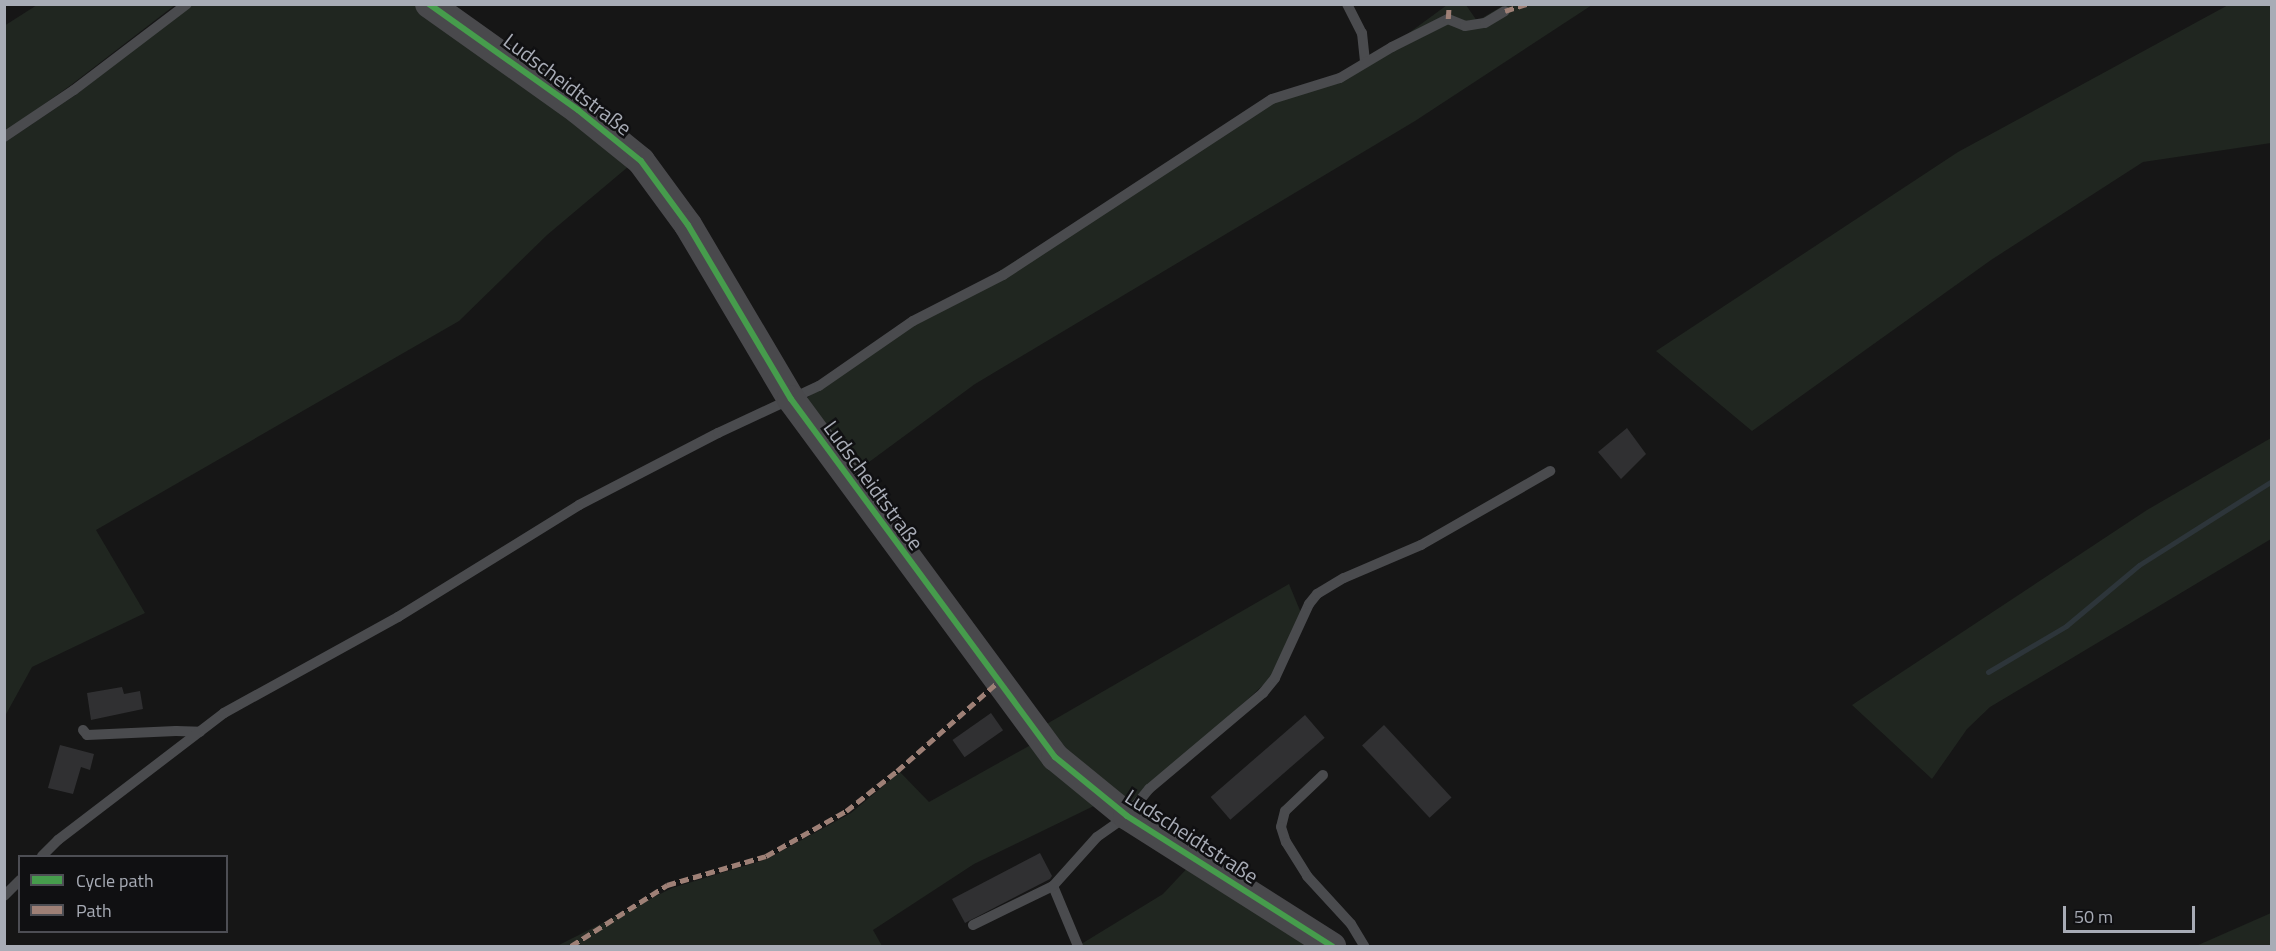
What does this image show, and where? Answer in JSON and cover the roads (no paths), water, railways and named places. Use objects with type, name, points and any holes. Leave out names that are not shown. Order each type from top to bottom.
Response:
[{"type":"street","name":"Ludscheidtstraße","points":[[429,4],[578,110],[641,161],[688,225],[790,399],[1055,757],[1127,816],[1322,944]]},
{"type":"lane","points":[[4,137],[74,90],[187,4]]},
{"type":"lane","points":[[1347,4],[1362,33],[1365,62]]},
{"type":"lane","points":[[43,855],[58,840],[224,713],[398,616],[579,505],[819,386],[913,321],[1011,270],[1272,99],[1340,78],[1365,62],[1448,20],[1465,26],[1485,23],[1505,11]]},
{"type":"lane","points":[[973,925],[1053,886],[1097,837],[1127,816],[1149,789],[1263,693],[1275,678],[1309,604],[1317,594],[1344,578],[1421,545],[1550,471]]},
{"type":"lane","points":[[83,730],[87,735],[200,732]]},
{"type":"lane","points":[[1323,775],[1285,811],[1281,827],[1286,842],[1307,876],[1351,924],[1364,946]]},
{"type":"lane","points":[[4,896],[18,882]]},
{"type":"lane","points":[[1053,886],[1078,946]]},
{"type":"waterway","points":[[1988,672],[2066,626],[2139,565],[2272,481]]}]
